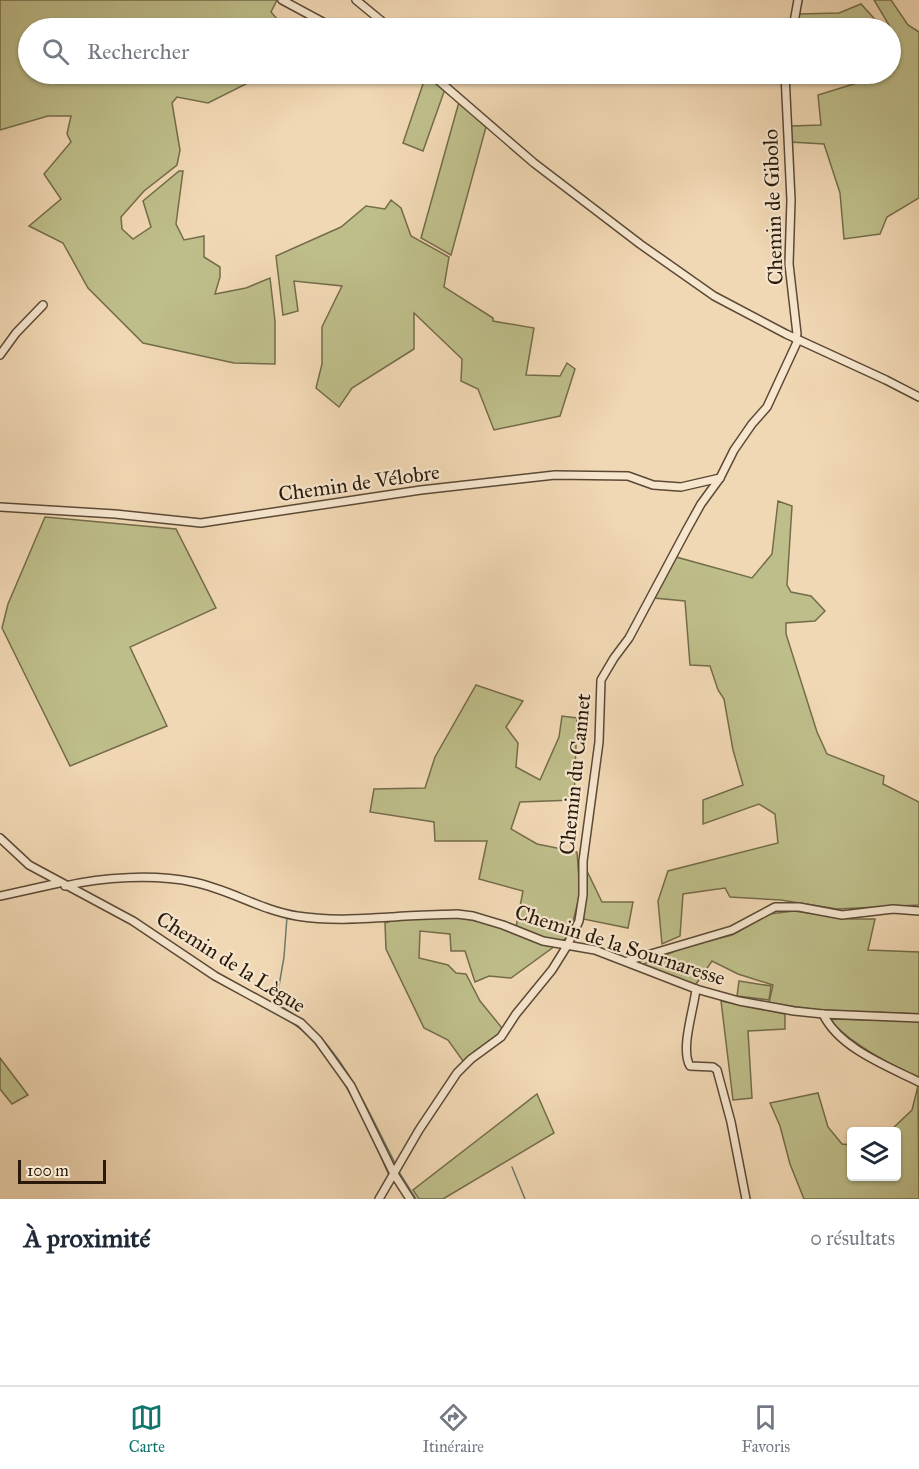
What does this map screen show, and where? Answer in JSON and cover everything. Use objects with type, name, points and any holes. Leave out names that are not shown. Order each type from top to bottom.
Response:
[{"type":"street","points":[[282,0],[315,18]]},
{"type":"street","points":[[356,0],[378,18]]},
{"type":"street","points":[[795,18],[798,0]]},
{"type":"street","points":[[443,84],[534,163],[670,266],[724,302],[919,397]]},
{"type":"street","name":"Chemin de Gibolo","points":[[785,84],[791,200],[789,264],[796,339]]},
{"type":"street","points":[[0,355],[16,333],[43,305]]},
{"type":"street","name":"Chemin du Cannet","points":[[379,1199],[419,1130],[457,1073],[471,1059],[501,1037],[516,1014],[552,970],[567,946],[579,921],[583,895],[583,861],[599,742],[602,680],[656,590],[701,504],[720,478],[734,450],[767,407],[796,339]]},
{"type":"street","name":"Chemin de Vélobre","points":[[0,507],[115,514],[201,524],[421,490],[555,474],[628,477],[653,485],[681,487],[720,478]]},
{"type":"street","name":"Chemin de la Lègue","points":[[0,838],[29,865],[133,921],[215,976],[300,1023],[318,1040],[351,1086],[394,1174],[410,1199]]},
{"type":"street","name":"Chemin de la Sournaresse","points":[[0,896],[62,884],[126,879],[171,879],[194,882],[259,906],[295,916],[336,920],[457,914],[473,916],[543,941],[595,950],[696,989],[770,1007],[823,1014],[919,1018]]},
{"type":"street","points":[[627,961],[705,936],[732,930],[775,907],[799,907],[842,915],[893,909],[919,911]]},
{"type":"street","points":[[696,989],[688,1036],[688,1061],[690,1066],[713,1067],[717,1070],[731,1122],[746,1199]]},
{"type":"street","points":[[823,1014],[826,1022],[842,1039],[878,1062],[919,1082]]},
{"type":"green space","points":[[0,0],[277,0],[271,12],[276,18],[18,18],[18,84],[246,84],[208,103],[177,97],[172,103],[180,150],[177,165],[144,191],[121,217],[122,229],[133,239],[151,227],[143,201],[179,171],[183,171],[176,224],[184,240],[204,236],[204,257],[220,267],[220,277],[215,294],[246,288],[270,278],[275,321],[275,364],[234,363],[143,343],[88,288],[63,243],[29,226],[61,199],[44,174],[71,142],[67,134],[71,116],[48,116],[0,130]]},
{"type":"green space","points":[[874,0],[891,0],[908,25],[919,32],[919,198],[887,217],[880,234],[844,239],[840,193],[824,144],[790,142],[791,126],[821,125],[818,95],[854,84],[901,84],[901,18],[885,18]]},
{"type":"green space","points":[[861,4],[874,18],[798,18],[799,14],[839,13]]},
{"type":"green space","points":[[423,84],[438,84],[445,89],[423,151],[403,143]]},
{"type":"green space","points":[[459,102],[486,127],[451,255],[421,238]]},
{"type":"green space","points":[[391,200],[401,208],[411,236],[449,257],[444,287],[493,318],[493,321],[534,328],[526,375],[560,376],[567,363],[575,369],[560,416],[494,430],[478,389],[461,381],[462,359],[414,313],[414,349],[352,388],[339,407],[316,388],[322,364],[322,327],[342,286],[294,281],[298,311],[283,315],[276,256],[341,227],[366,206],[385,209]]},
{"type":"green space","points":[[778,501],[792,506],[787,585],[791,592],[811,596],[825,611],[815,621],[786,623],[786,634],[817,732],[827,754],[884,776],[883,784],[919,802],[919,905],[837,909],[781,900],[730,897],[725,888],[683,894],[680,936],[662,944],[658,901],[668,871],[778,843],[775,814],[759,804],[703,824],[703,800],[743,785],[733,750],[724,699],[718,690],[710,666],[690,665],[685,601],[654,598],[676,557],[752,578],[772,554]]},
{"type":"green space","points":[[45,517],[176,529],[216,608],[130,647],[167,726],[70,766],[2,628],[8,604]]},
{"type":"green space","points":[[476,685],[523,701],[506,727],[518,743],[516,767],[540,780],[559,737],[562,716],[577,718],[574,800],[520,802],[511,829],[537,844],[577,852],[580,894],[569,937],[558,943],[529,935],[516,927],[523,891],[479,879],[487,841],[435,841],[434,822],[370,812],[374,789],[425,788],[435,757]]},
{"type":"green space","points":[[586,869],[602,902],[633,902],[628,928],[583,919]]},
{"type":"green space","points":[[794,911],[851,919],[875,919],[868,950],[919,952],[919,1014],[818,1010],[769,1003],[773,985],[738,974],[712,961],[694,987],[641,965],[685,947],[732,935],[769,914]]},
{"type":"green space","points":[[456,917],[492,924],[555,946],[511,978],[489,976],[475,982],[465,951],[451,951],[450,934],[420,931],[419,958],[448,965],[456,973],[466,974],[480,1001],[502,1028],[499,1035],[463,1061],[448,1040],[424,1028],[386,949],[385,923],[397,919]]},
{"type":"green space","points":[[739,981],[771,986],[769,1000],[737,996]]},
{"type":"green space","points":[[721,1001],[785,1014],[785,1029],[748,1031],[752,1098],[733,1100]]},
{"type":"green space","points":[[830,1019],[919,1021],[919,1079],[884,1061],[858,1044]]},
{"type":"green space","points":[[0,1058],[28,1095],[12,1104],[0,1089]]},
{"type":"green space","points":[[918,1086],[919,1199],[804,1199],[770,1103],[818,1093],[828,1127],[842,1144],[847,1145],[847,1181],[901,1181],[901,1127],[894,1127],[912,1110]]},
{"type":"green space","points":[[537,1094],[554,1133],[443,1199],[419,1199],[413,1190]]},
{"type":"waterway","points":[[287,917],[284,957],[276,1003],[301,1019]]},
{"type":"waterway","points":[[287,1019],[305,1033],[335,1069],[360,1111],[389,1175]]},
{"type":"waterway","points":[[307,1024],[335,1054],[346,1071],[395,1163]]},
{"type":"waterway","points":[[512,1167],[525,1199]]},
{"type":"waterway","points":[[399,1172],[416,1199]]}]
